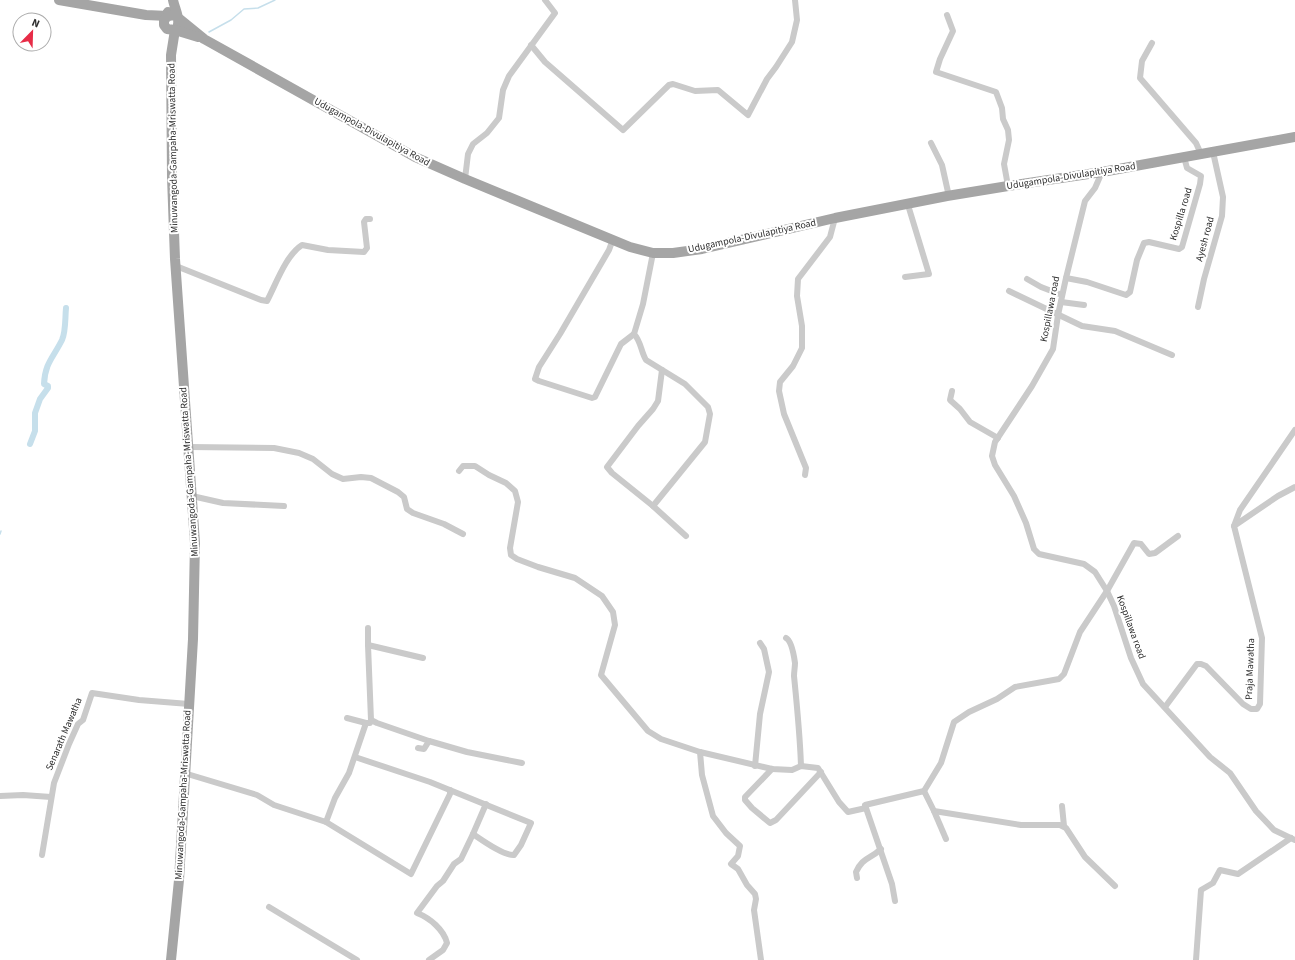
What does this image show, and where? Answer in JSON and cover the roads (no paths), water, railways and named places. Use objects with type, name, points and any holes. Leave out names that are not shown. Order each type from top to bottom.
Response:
[{"type":"main road","points":[[59,0],[146,15],[172,16]]},
{"type":"main road","points":[[170,0],[172,16]]},
{"type":"main road","points":[[172,16],[173,0]]},
{"type":"main road","name":"Udugampola-Divulapitiya Road","points":[[146,15],[170,29],[204,39]]},
{"type":"main road","name":"Udugampola-Divulapitiya Road","points":[[172,16],[204,39],[415,157],[630,247],[654,253],[673,253],[702,249],[835,218],[908,205],[947,196],[1102,172],[1295,138]]},
{"type":"main road","name":"Minuwangoda-Gampaha-Mriswatta Road","points":[[171,960],[179,880],[184,773],[193,639],[195,543],[176,266],[172,177],[170,29],[179,26],[179,19],[172,16]]},
{"type":"street","points":[[465,179],[468,154],[473,144],[486,133],[499,118],[503,90],[509,76],[555,13],[545,0]]},
{"type":"street","points":[[531,45],[545,62],[623,130],[669,85],[674,84],[695,90],[718,90],[748,115],[767,78],[792,42],[797,20],[795,0]]},
{"type":"street","points":[[947,15],[952,31],[936,72],[996,92],[1002,108],[1003,119],[1008,130],[1009,140],[1004,164],[1008,186]]},
{"type":"street","points":[[1152,43],[1142,61],[1140,78],[1196,143],[1201,154]]},
{"type":"street","points":[[931,143],[942,166],[948,192],[947,196]]},
{"type":"street","name":"Ayesh road","points":[[1198,307],[1204,279],[1222,216],[1223,197],[1213,152]]},
{"type":"street","name":"Kospilla road","points":[[1066,278],[1087,282],[1126,295],[1130,292],[1137,260],[1144,243],[1149,242],[1179,249],[1182,247],[1201,176],[1187,168],[1184,157]]},
{"type":"street","name":"Kospillawa road","points":[[1102,172],[1095,188],[1085,201],[1062,295],[1053,349],[1032,386],[995,442],[992,456],[1014,496],[1026,522],[1034,549],[1039,554],[1084,564],[1095,572],[1107,591],[1114,606],[1131,658],[1143,684],[1210,757],[1230,773],[1256,811],[1274,830],[1293,839]]},
{"type":"street","points":[[906,277],[929,274],[908,205]]},
{"type":"street","points":[[805,475],[806,468],[784,414],[779,391],[780,382],[793,366],[802,348],[802,326],[797,296],[798,279],[830,237],[835,218]]},
{"type":"street","points":[[176,266],[247,295],[267,301],[289,258],[297,248],[302,245],[328,250],[364,252],[367,248],[364,222],[366,219],[370,219]]},
{"type":"street","points":[[613,239],[560,334],[538,367],[536,379],[539,381],[571,392],[592,398],[595,397],[621,344],[634,334],[643,304],[654,253]]},
{"type":"street","points":[[1027,279],[1041,287],[1062,295]]},
{"type":"street","points":[[1009,291],[1082,326],[1115,331],[1172,355]]},
{"type":"street","points":[[1061,302],[1084,305]]},
{"type":"street","points":[[634,334],[638,338],[646,360],[685,384],[708,407],[710,414],[705,442],[653,506]]},
{"type":"street","points":[[662,370],[658,401],[607,467],[612,473],[653,506],[686,536]]},
{"type":"street","points":[[952,391],[950,400],[960,409],[970,422],[998,438]]},
{"type":"street","points":[[1234,526],[1240,510],[1294,432]]},
{"type":"street","points":[[188,447],[274,448],[299,453],[313,459],[332,474],[343,479],[361,477],[371,478],[398,492],[404,497],[408,508],[413,513],[444,524],[463,534]]},
{"type":"street","points":[[459,471],[463,466],[475,466],[489,476],[506,483],[515,491],[518,502],[510,548],[512,555],[524,562],[575,578],[602,596],[613,612],[615,625],[601,675],[648,731],[661,739],[700,752],[755,766],[792,770],[801,766],[818,768],[839,802],[848,812],[866,808]]},
{"type":"street","points":[[1234,526],[1278,496],[1295,487]]},
{"type":"street","points":[[192,496],[223,504],[284,506]]},
{"type":"street","name":"Praja Mawatha","points":[[1165,707],[1198,664],[1206,666],[1243,704],[1251,709],[1257,709],[1260,704],[1262,638],[1234,526]]},
{"type":"street","points":[[895,901],[892,884],[865,805],[924,791],[941,763],[954,722],[969,712],[997,699],[1015,687],[1053,680],[1064,674],[1080,632],[1107,591],[1134,543],[1141,544],[1149,554],[1152,554],[1178,536]]},
{"type":"street","points":[[326,822],[335,798],[349,772],[368,722],[368,628]]},
{"type":"street","points":[[786,638],[789,640],[795,665],[794,674],[798,698],[801,766]]},
{"type":"street","points":[[755,766],[760,714],[769,672],[764,649],[760,643]]},
{"type":"street","points":[[368,645],[423,658]]},
{"type":"street","name":"Senarath Mawatha","points":[[42,855],[54,783],[78,724],[83,720],[92,693],[139,700],[189,704]]},
{"type":"street","points":[[347,718],[376,723],[466,752],[522,763]]},
{"type":"street","points":[[418,748],[424,749],[429,741]]},
{"type":"street","points":[[700,752],[702,775],[713,816],[726,833],[740,846],[738,856],[731,864],[738,869],[747,885],[755,894],[756,898],[754,910],[761,960]]},
{"type":"street","points":[[355,757],[430,782],[531,823],[521,846],[514,855],[495,848],[473,834]]},
{"type":"street","points":[[772,769],[745,797],[745,800],[752,808],[770,823],[776,820],[820,772]]},
{"type":"street","points":[[184,773],[257,795],[274,805],[326,822],[411,874],[450,794],[450,790]]},
{"type":"street","points":[[924,791],[946,839]]},
{"type":"street","points":[[0,796],[23,794],[51,797]]},
{"type":"street","points":[[429,960],[443,950],[447,943],[445,936],[430,920],[417,913],[437,886],[443,881],[454,864],[461,859],[486,804]]},
{"type":"street","points":[[1062,806],[1064,826],[1085,857],[1115,886]]},
{"type":"street","points":[[934,811],[1021,825],[1064,826]]},
{"type":"street","points":[[1196,960],[1201,890],[1213,884],[1220,870],[1238,874],[1293,839]]},
{"type":"street","points":[[857,878],[856,872],[860,864],[866,858],[872,857],[881,849]]},
{"type":"street","points":[[269,907],[355,960]]},
{"type":"waterway","points":[[209,32],[231,20],[244,9],[258,8],[275,0]]},
{"type":"waterway","points":[[30,444],[35,431],[35,413],[40,399],[48,388],[48,386],[44,384],[46,371],[62,340],[65,329],[66,308]]}]
